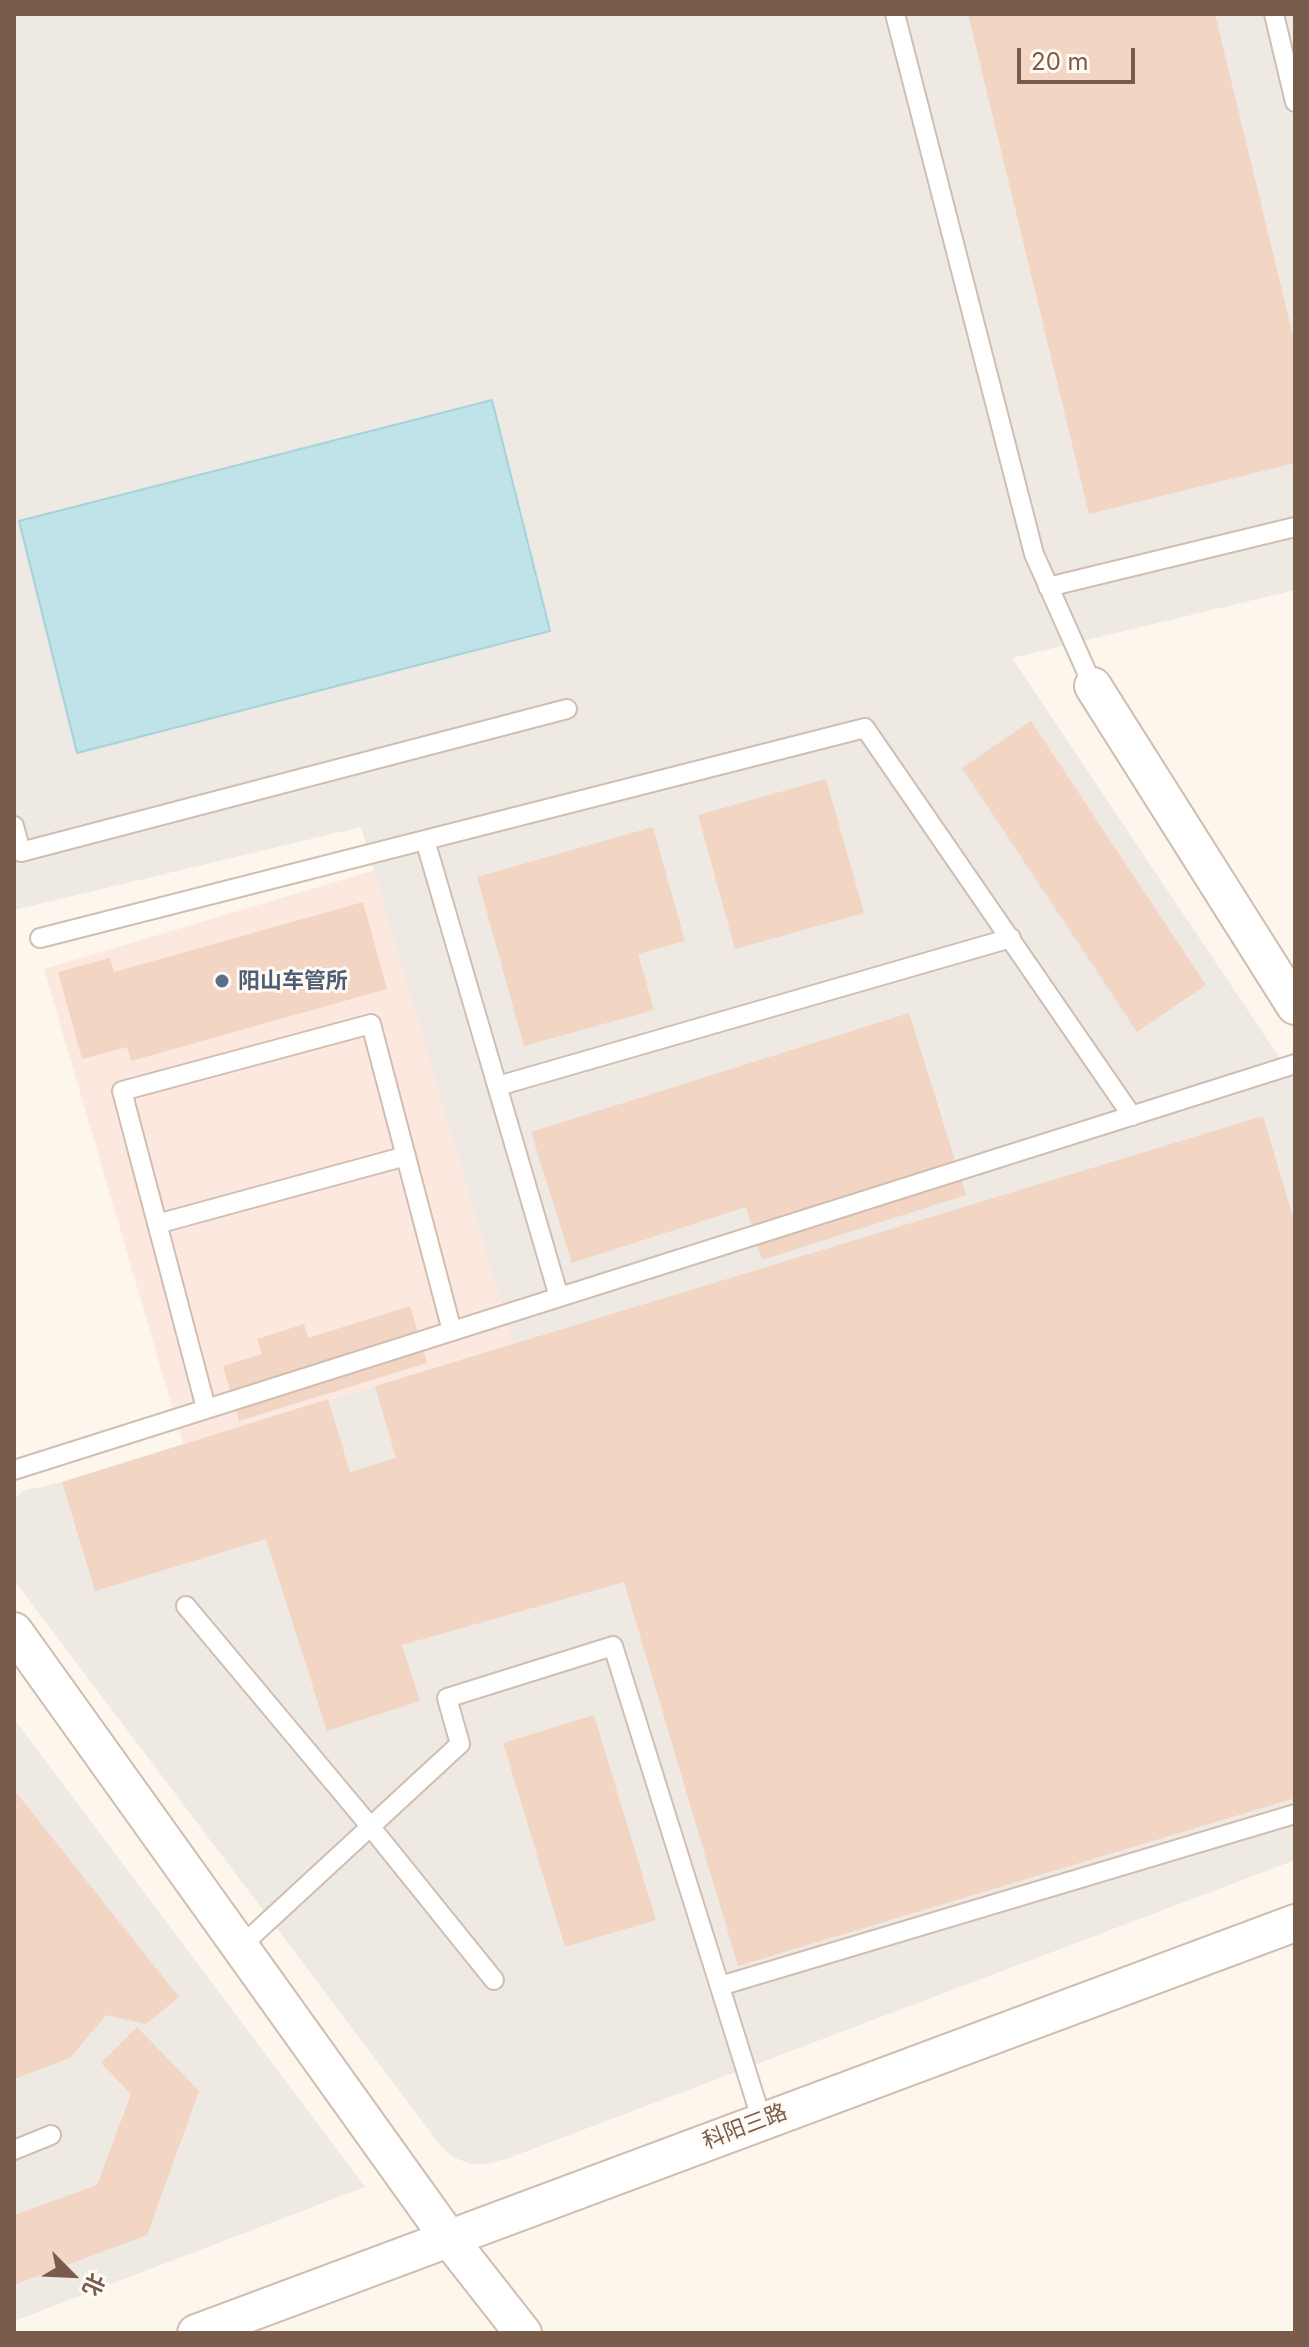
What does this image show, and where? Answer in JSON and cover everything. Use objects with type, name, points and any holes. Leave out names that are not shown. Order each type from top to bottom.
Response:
[{"type":"street","points":[[1093,686],[1295,1006]]},
{"type":"street","points":[[14,1631],[450,2240],[523,2333]]},
{"type":"street","name":"科阳三路","points":[[196,2333],[1295,1923]]},
{"type":"lane","points":[[895,14],[1034,554],[1093,686]]},
{"type":"lane","points":[[1274,14],[1295,102]]},
{"type":"lane","points":[[1048,587],[1295,527]]},
{"type":"lane","points":[[14,826],[21,852],[567,709]]},
{"type":"lane","points":[[40,938],[865,728],[1132,1116]]},
{"type":"lane","points":[[425,840],[559,1297]]},
{"type":"lane","points":[[498,1086],[1011,938]]},
{"type":"lane","points":[[206,1408],[122,1091],[371,1024],[452,1331]]},
{"type":"lane","points":[[14,1470],[1295,1064]]},
{"type":"lane","points":[[157,1224],[406,1156]]},
{"type":"lane","points":[[186,1606],[494,1980]]},
{"type":"lane","points":[[240,1947],[460,1744],[447,1698],[613,1646],[762,2121]]},
{"type":"lane","points":[[720,1986],[1295,1814]]},
{"type":"lane","points":[[14,2150],[51,2135]]},
{"type":"shaded area","points":[[14,14],[1295,14],[1295,590],[1012,658],[1295,1081],[1295,1860],[506,2159],[470,2164],[453,2157],[441,2146],[14,1580],[14,1499],[23,1491],[62,1482],[513,1343],[361,827],[14,910]]},
{"type":"shaded area","points":[[375,870],[513,1343],[183,1444],[44,969]]},
{"type":"shaded area","points":[[14,1719],[365,2187],[14,2321]]},
{"type":"water","points":[[492,400],[550,631],[77,753],[19,521]]},
{"type":"building","points":[[968,14],[1215,14],[1295,344],[1295,463],[1089,514]]},
{"type":"building","points":[[1031,721],[1206,985],[1137,1032],[962,768]]},
{"type":"building","points":[[826,779],[864,913],[735,949],[698,815]]},
{"type":"building","points":[[653,827],[685,941],[638,954],[654,1010],[524,1046],[477,877]]},
{"type":"building","name":"阳山车管所","points":[[363,902],[387,989],[131,1061],[127,1047],[82,1059],[58,972],[110,958],[114,972]]},
{"type":"building","points":[[909,1013],[966,1195],[762,1260],[746,1207],[572,1263],[531,1132]]},
{"type":"building","points":[[1263,1116],[1295,1224],[1295,1798],[738,1966],[624,1582],[402,1645],[420,1701],[327,1731],[266,1539],[95,1591],[62,1482],[328,1399],[350,1472],[396,1458],[375,1386]]},
{"type":"building","points":[[410,1306],[427,1363],[239,1421],[223,1366],[262,1354],[257,1339],[304,1324],[308,1338]]},
{"type":"building","points":[[594,1715],[656,1920],[565,1947],[503,1743]]},
{"type":"building","points":[[14,1790],[179,1997],[146,2024],[106,2015],[70,2058],[14,2079]]},
{"type":"building","points":[[137,2027],[199,2091],[147,2235],[14,2285],[14,2215],[97,2185],[131,2094],[101,2063]]},
{"type":"place","name":"阳山车管所","points":[[222,981]]}]
